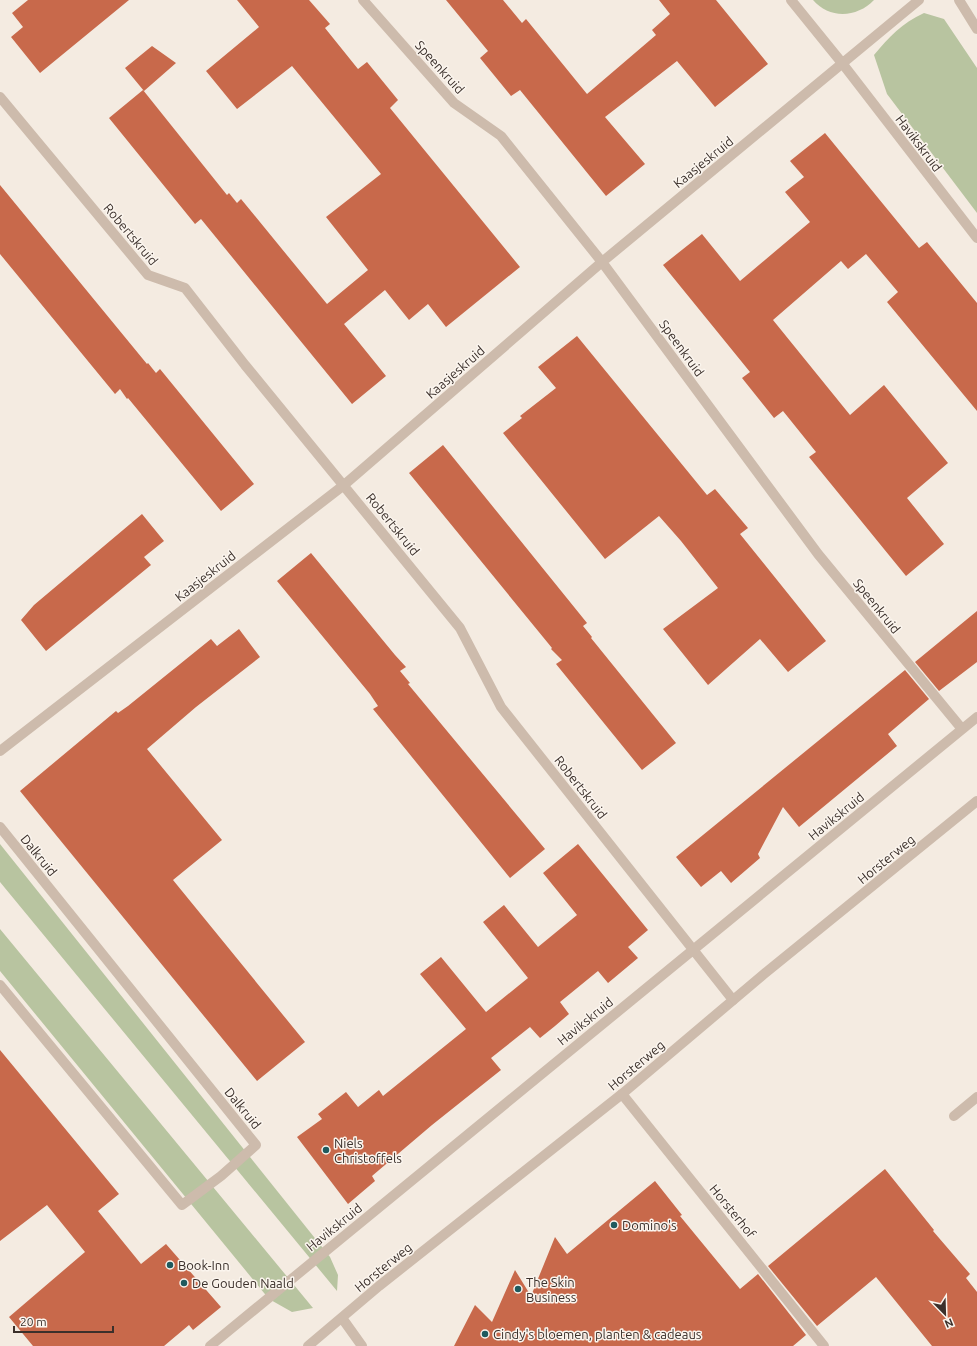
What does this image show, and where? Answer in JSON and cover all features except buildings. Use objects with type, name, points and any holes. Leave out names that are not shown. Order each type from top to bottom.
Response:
[{"type":"street","name":"Speenkruid","points":[[363,0],[454,103],[501,136],[602,262],[818,554],[962,730]]},
{"type":"street","name":"Havikskruid","points":[[791,0],[842,63],[977,238]]},
{"type":"street","name":"Kaasjeskruid","points":[[0,751],[344,485],[602,262],[918,0]]},
{"type":"street","points":[[959,0],[977,29]]},
{"type":"street","name":"Robertskruid","points":[[0,97],[148,275],[185,288],[245,365],[460,628],[501,707],[734,1000]]},
{"type":"street","name":"Havikskruid","points":[[210,1346],[692,949],[977,717]]},
{"type":"street","name":"Horsterweg","points":[[308,1346],[622,1094],[734,1000],[977,801]]},
{"type":"street","name":"Dalkruid","points":[[0,828],[256,1145],[221,1176],[182,1205],[0,985]]},
{"type":"street","name":"Horsterhof","points":[[622,1094],[824,1346]]},
{"type":"street","points":[[954,1116],[977,1097]]},
{"type":"street","points":[[342,1318],[362,1346]]},
{"type":"green space","points":[[813,0],[874,0],[860,10],[843,14],[827,11]]},
{"type":"green space","points":[[924,13],[944,19],[977,68],[977,213],[887,94],[874,55],[896,31],[909,21]]},
{"type":"green space","points":[[0,844],[330,1257],[338,1275],[337,1291],[0,882]]},
{"type":"green space","points":[[0,929],[313,1308],[292,1312],[269,1299],[0,971]]},
{"type":"place","name":"Niels Christoffels","points":[[326,1150]]},
{"type":"place","name":"Domino's","points":[[614,1225]]},
{"type":"place","name":"Book-Inn","points":[[170,1265]]},
{"type":"place","name":"De Gouden Naald","points":[[184,1283]]},
{"type":"place","name":"The Skin Business","points":[[518,1289]]},
{"type":"place","name":"Cindy's bloemen, planten & cadeaus","points":[[485,1334]]}]
